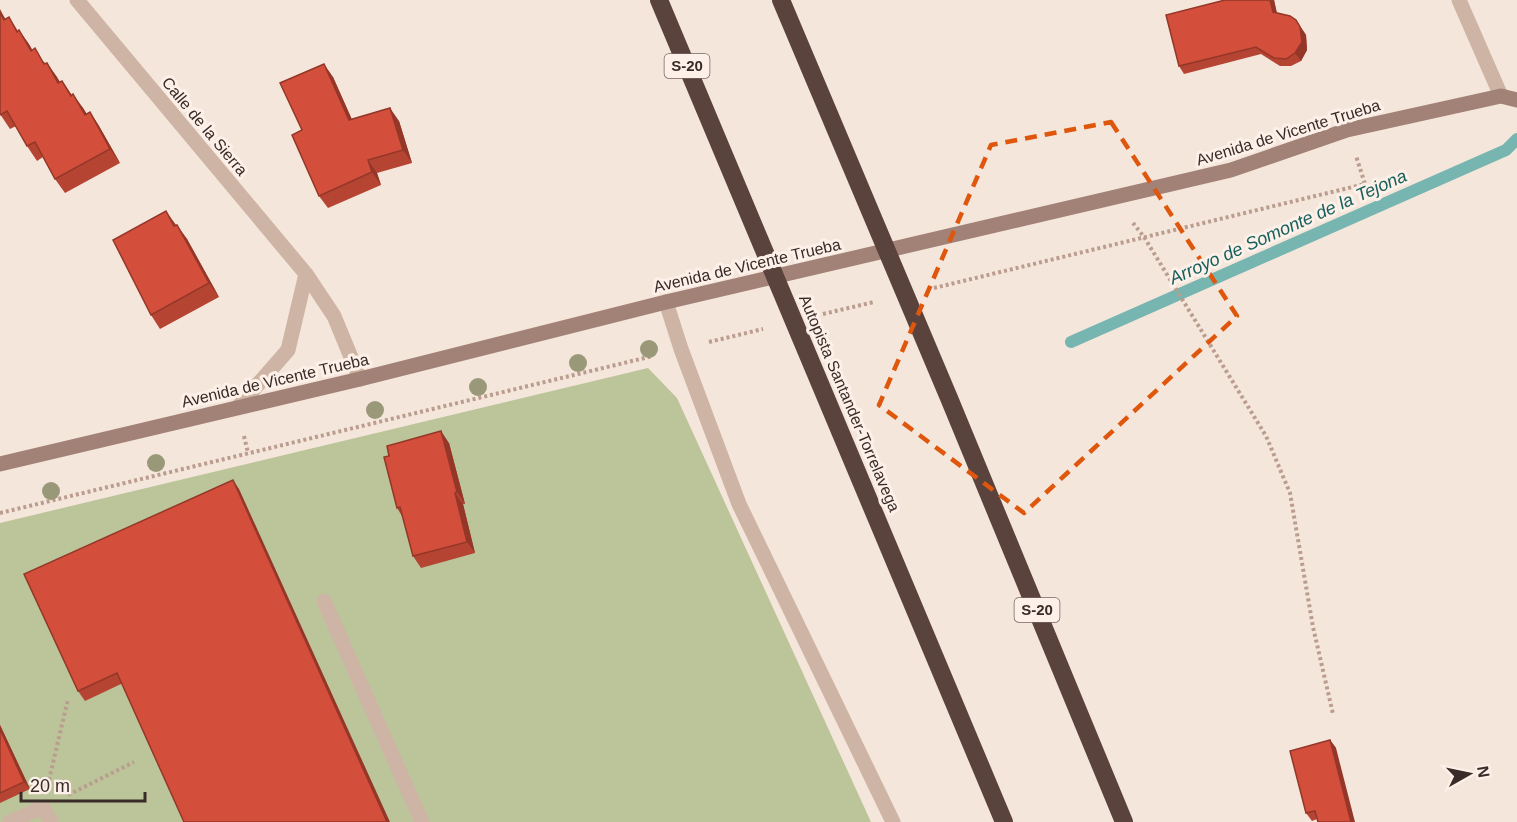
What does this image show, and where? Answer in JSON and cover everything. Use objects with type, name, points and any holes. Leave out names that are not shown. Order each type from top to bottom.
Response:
[{"type":"highway","name":"Autopista Santander-Torrelavega","points":[[659,0],[1004,822]]},
{"type":"highway","name":"S-20","points":[[781,0],[1124,822]]},
{"type":"main road","points":[[1501,96],[1517,100]]},
{"type":"main road","name":"Avenida de Vicente Trueba","points":[[0,464],[360,379],[666,302],[1231,170],[1347,130],[1501,96]]},
{"type":"street","name":"Calle de la Sierra","points":[[77,0],[306,274],[334,316],[360,379]]},
{"type":"street","points":[[1459,0],[1501,96]]},
{"type":"street","points":[[238,407],[288,350],[306,274]]},
{"type":"street","points":[[666,302],[692,381],[739,504],[893,822]]},
{"type":"street","points":[[324,601],[422,822]]},
{"type":"street","points":[[10,822],[43,807],[51,822]]},
{"type":"path","points":[[1112,197],[1144,237],[1266,436],[1290,493],[1313,627],[1333,714]]},
{"type":"path","points":[[43,807],[68,699]]},
{"type":"path","points":[[43,807],[134,762]]},
{"type":"highlighted area","points":[[1111,122],[1237,316],[1024,513],[879,405],[991,145]]},
{"type":"green space","points":[[648,368],[677,398],[871,822],[0,822],[0,523]]},
{"type":"building","points":[[1225,0],[1270,0],[1273,12],[1290,16],[1300,27],[1302,42],[1295,53],[1286,59],[1274,58],[1256,47],[1179,66],[1166,15]]},
{"type":"building","points":[[0,12],[4,20],[9,17],[31,51],[35,48],[58,83],[62,81],[71,96],[73,94],[85,115],[90,112],[110,149],[55,179],[35,142],[27,146],[7,111],[0,115]]},
{"type":"building","points":[[324,64],[349,120],[390,108],[403,150],[368,160],[372,172],[319,196],[292,135],[302,130],[280,83]]},
{"type":"building","points":[[166,211],[174,226],[177,225],[209,283],[151,315],[113,240]]},
{"type":"building","points":[[441,431],[467,542],[413,556],[400,507],[397,508],[384,457],[389,456],[387,446]]},
{"type":"building","points":[[233,480],[387,822],[184,822],[117,673],[78,691],[24,574]]},
{"type":"building","points":[[0,729],[24,782],[0,793]]},
{"type":"building","points":[[1330,740],[1351,822],[1318,822],[1315,811],[1306,813],[1290,751]]},
{"type":"waterway","name":"Arroyo de Somonte de la Tejona","points":[[1071,342],[1506,150],[1517,139]]}]
